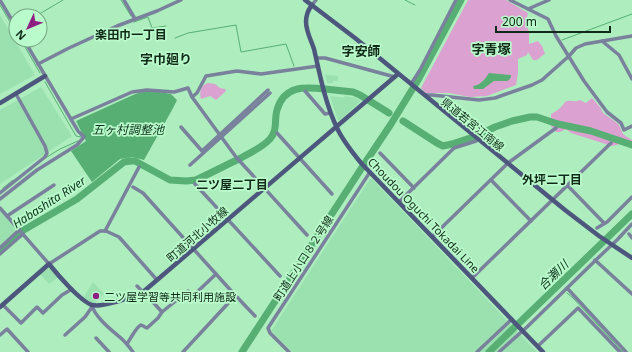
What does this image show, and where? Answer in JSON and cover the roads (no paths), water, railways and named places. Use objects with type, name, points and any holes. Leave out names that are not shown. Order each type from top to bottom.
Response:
[{"type":"street","points":[[0,0],[8,14]]},
{"type":"street","points":[[124,0],[135,19]]},
{"type":"street","points":[[38,64],[117,26],[157,11],[179,0]]},
{"type":"street","name":"県道若宮江南線","points":[[305,0],[355,38],[397,75],[419,90],[552,200],[599,236],[632,258]]},
{"type":"street","points":[[312,5],[316,0]]},
{"type":"street","points":[[411,84],[420,70],[456,0]]},
{"type":"street","points":[[510,0],[548,19],[556,36],[584,81],[607,112],[621,123],[624,130],[632,126]]},
{"type":"street","points":[[528,9],[549,0]]},
{"type":"street","name":"Choudou Oguchi Tokadai Line","points":[[312,5],[307,16],[306,24],[330,113],[346,144],[361,163],[513,319],[543,352]]},
{"type":"street","points":[[425,95],[479,100],[495,98],[532,86],[542,80],[576,48],[585,44],[632,36]]},
{"type":"street","points":[[602,41],[619,55],[632,79]]},
{"type":"street","points":[[0,199],[37,170],[77,145],[84,137],[78,132],[29,48]]},
{"type":"street","points":[[316,58],[325,58],[397,75]]},
{"type":"street","points":[[192,97],[197,93],[206,76],[237,71],[261,74],[318,66]]},
{"type":"street","name":"町道河北小牧線","points":[[92,306],[111,304],[134,297],[143,292],[397,75]]},
{"type":"street","points":[[0,103],[45,76]]},
{"type":"street","points":[[71,119],[132,92],[147,90],[174,92],[188,88],[192,97],[236,157],[307,235]]},
{"type":"street","points":[[304,91],[325,114],[330,113]]},
{"type":"street","points":[[202,154],[180,128],[202,151],[269,92]]},
{"type":"street","points":[[0,193],[45,157],[46,153],[45,146],[16,94]]},
{"type":"street","points":[[433,236],[508,164],[556,128]]},
{"type":"street","points":[[277,132],[332,194]]},
{"type":"street","points":[[190,165],[220,136]]},
{"type":"street","points":[[399,202],[454,148],[478,139]]},
{"type":"street","points":[[473,278],[611,142]]},
{"type":"street","points":[[380,154],[414,188]]},
{"type":"street","points":[[106,231],[139,167]]},
{"type":"street","name":"町道上小口８２号線","points":[[289,352],[270,333],[268,328],[369,170]]},
{"type":"street","points":[[492,179],[532,220]]},
{"type":"street","points":[[195,184],[280,276]]},
{"type":"street","points":[[7,216],[54,185]]},
{"type":"street","points":[[567,185],[604,223]]},
{"type":"street","points":[[133,187],[143,193],[255,316]]},
{"type":"street","points":[[597,228],[632,197]]},
{"type":"street","points":[[0,208],[48,264],[72,289],[92,306],[106,326],[127,344],[133,352]]},
{"type":"street","points":[[499,352],[632,224]]},
{"type":"street","points":[[72,289],[62,295],[44,313],[37,307],[21,323],[2,306],[48,264],[100,231],[106,231],[119,237],[157,280]]},
{"type":"street","points":[[0,248],[21,232]]},
{"type":"street","points":[[0,254],[21,232]]},
{"type":"street","points":[[629,234],[632,238]]},
{"type":"street","points":[[595,260],[632,294]]},
{"type":"street","points":[[127,344],[139,327],[142,325],[147,328],[162,312],[188,291],[195,294],[216,274]]},
{"type":"street","points":[[137,286],[162,312]]},
{"type":"street","points":[[567,288],[626,352]]},
{"type":"street","points":[[183,352],[234,298],[234,294]]},
{"type":"street","points":[[65,335],[85,317],[92,306]]},
{"type":"street","points":[[538,346],[578,308],[620,352]]},
{"type":"street","points":[[477,352],[513,319]]},
{"type":"street","points":[[0,335],[7,329],[28,352]]},
{"type":"street","points":[[96,338],[108,352]]},
{"type":"water","points":[[489,73],[511,75],[511,77],[507,81],[494,81],[483,89],[474,89],[473,86],[481,83]]},
{"type":"water","name":"五ヶ村調整池","points":[[147,90],[171,94],[177,100],[144,160],[132,157],[120,159],[92,182],[71,151],[86,141],[76,121]]},
{"type":"waterway","points":[[48,9],[63,0]]},
{"type":"waterway","points":[[121,0],[131,16]]},
{"type":"waterway","points":[[405,0],[415,5]]},
{"type":"waterway","points":[[242,352],[391,124],[418,80],[461,0]]},
{"type":"waterway","points":[[0,5],[8,18]]},
{"type":"waterway","points":[[562,40],[632,14]]},
{"type":"waterway","points":[[134,22],[148,17],[152,28],[166,26]]},
{"type":"waterway","points":[[175,38],[188,33],[236,25],[241,52],[286,44],[294,66]]},
{"type":"waterway","points":[[26,48],[40,73]]},
{"type":"waterway","points":[[45,82],[76,136],[81,137]]},
{"type":"waterway","name":"Habashita River","points":[[0,251],[22,231],[77,199],[124,162],[135,161],[170,180],[186,181],[196,180],[239,159],[263,145],[270,139],[275,129],[276,114],[280,102],[285,96],[296,89],[310,88],[353,92],[389,113]]},
{"type":"waterway","name":"Habashita River","points":[[403,121],[443,146],[479,135],[512,121],[530,117],[537,117],[558,124],[591,131],[632,145]]},
{"type":"waterway","points":[[47,157],[78,141]]},
{"type":"waterway","name":"Habashita River","points":[[128,157],[135,161]]},
{"type":"waterway","points":[[3,188],[13,180]]},
{"type":"waterway","name":"合瀬川","points":[[489,352],[632,214]]},
{"type":"waterway","points":[[567,293],[623,352]]},
{"type":"place","name":"二ツ屋学習等共同利用施設","points":[[96,296]]},
{"type":"district","name":"楽田巾一丁目","points":[[131,34]]},
{"type":"district","name":"字青塚","points":[[491,49]]},
{"type":"district","name":"字安師","points":[[361,51]]},
{"type":"district","name":"字巾廻り","points":[[166,59]]},
{"type":"district","name":"外坪二丁目","points":[[552,179]]},
{"type":"district","name":"二ツ屋二丁目","points":[[232,184]]}]
